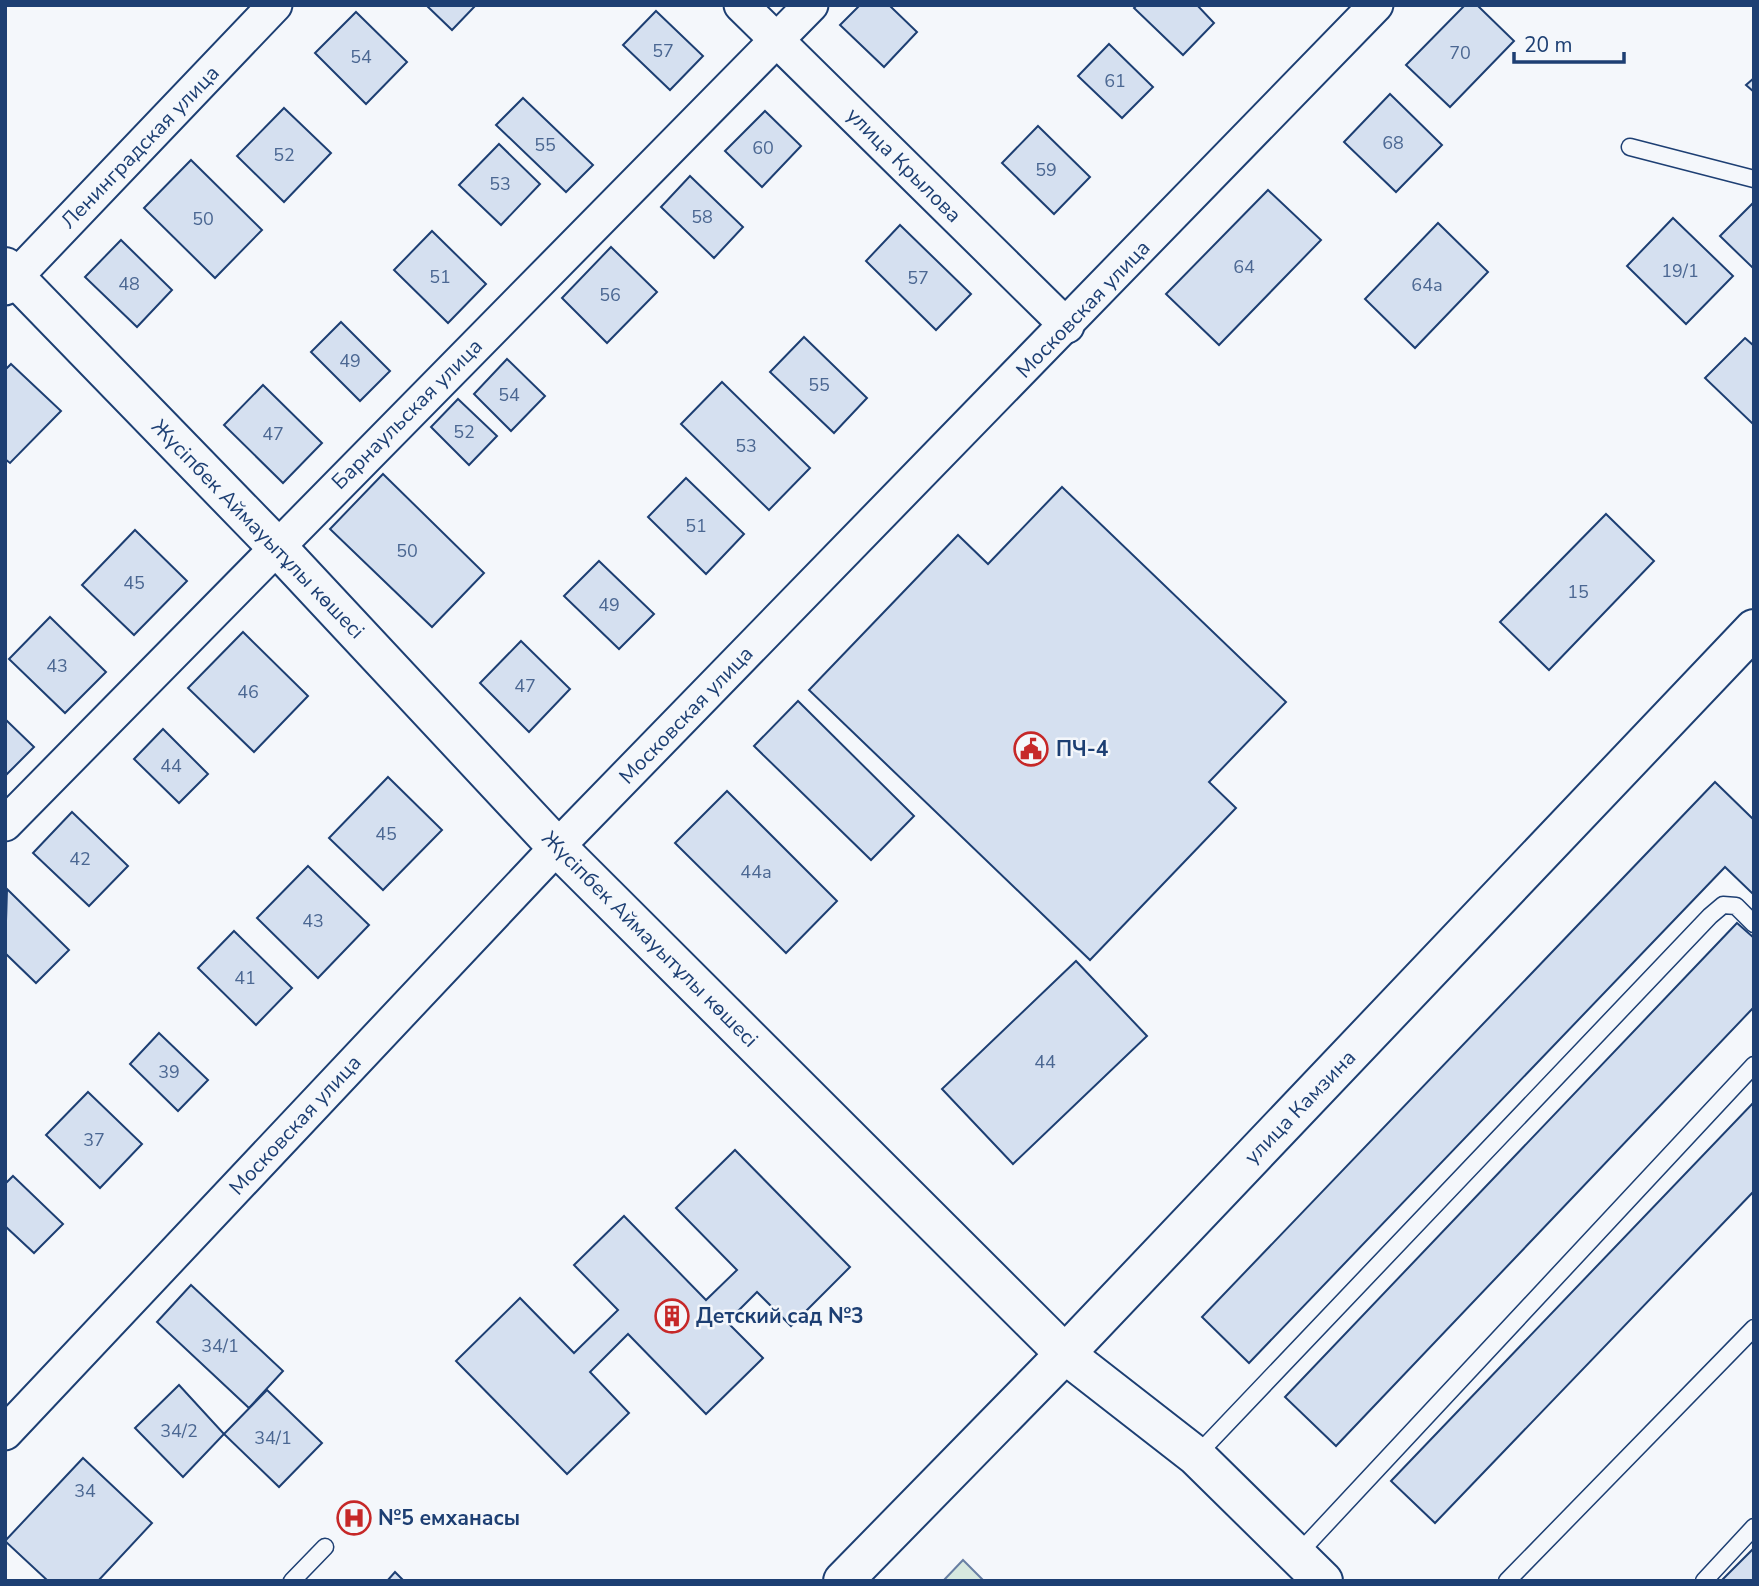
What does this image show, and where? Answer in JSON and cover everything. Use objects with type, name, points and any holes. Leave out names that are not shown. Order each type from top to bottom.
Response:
[{"type":"street","name":"Ленинградская улица","points":[[9,277],[275,5]]},
{"type":"street","name":"улица Крылова","points":[[741,5],[1067,326]]},
{"type":"street","name":"Барнаульская улица","points":[[5,824],[811,5]]},
{"type":"street","name":"Московская улица","points":[[5,1433],[557,847],[1067,326],[1376,5]]},
{"type":"street","name":"Жүсіпбек Аймауытұлы көшесі","points":[[9,277],[276,546],[557,847],[1065,1354],[1196,1457],[1310,1568]]},
{"type":"street","name":"улица Камзина","points":[[843,1581],[1749,645]]},
{"type":"lane","points":[[1630,147],[1754,179]]},
{"type":"lane","points":[[1196,1457],[1710,916],[1723,905],[1736,906],[1754,923]]},
{"type":"lane","points":[[1310,1568],[1754,1065]]},
{"type":"lane","points":[[1507,1581],[1754,1328]]},
{"type":"lane","points":[[1704,1581],[1754,1527]]},
{"type":"lane","points":[[292,1581],[325,1547]]},
{"type":"shaded area","points":[[963,1560],[984,1581],[943,1581]]},
{"type":"building","points":[[426,5],[476,5],[452,30]]},
{"type":"building","points":[[860,5],[889,5],[917,32],[884,67],[840,25]]},
{"type":"building","points":[[1137,5],[1197,5],[1214,23],[1183,55],[1134,8]]},
{"type":"building","points":[[1465,5],[1477,5],[1514,41],[1450,107],[1406,65]]},
{"type":"building","points":[[656,11],[703,56],[670,90],[623,45]]},
{"type":"building","points":[[356,12],[407,62],[366,104],[315,53]]},
{"type":"building","points":[[1109,44],[1153,87],[1122,118],[1078,76]]},
{"type":"building","points":[[1754,78],[1754,92],[1746,85]]},
{"type":"building","points":[[1390,94],[1442,145],[1396,192],[1344,142]]},
{"type":"building","points":[[523,98],[593,165],[566,192],[496,125]]},
{"type":"building","points":[[284,108],[331,153],[284,202],[237,156]]},
{"type":"building","points":[[765,111],[801,146],[762,187],[725,151]]},
{"type":"building","points":[[1038,126],[1090,177],[1054,214],[1002,163]]},
{"type":"building","points":[[499,144],[540,184],[501,225],[459,185]]},
{"type":"building","points":[[191,160],[262,230],[215,278],[144,208]]},
{"type":"building","points":[[690,176],[743,227],[714,258],[661,207]]},
{"type":"building","points":[[1268,190],[1321,240],[1219,345],[1166,294]]},
{"type":"building","points":[[1754,202],[1754,269],[1720,236]]},
{"type":"building","points":[[1673,218],[1733,276],[1686,324],[1627,266]]},
{"type":"building","points":[[1438,223],[1488,272],[1415,348],[1365,299]]},
{"type":"building","points":[[900,225],[971,294],[936,330],[866,261]]},
{"type":"building","points":[[432,231],[486,284],[448,323],[394,270]]},
{"type":"building","points":[[121,240],[172,290],[137,327],[85,277]]},
{"type":"building","points":[[611,247],[657,292],[607,343],[562,298]]},
{"type":"building","points":[[341,322],[390,371],[360,401],[311,352]]},
{"type":"building","points":[[804,337],[867,398],[834,433],[770,372]]},
{"type":"building","points":[[1745,338],[1754,346],[1754,425],[1705,378]]},
{"type":"building","points":[[507,359],[545,396],[511,431],[474,394]]},
{"type":"building","points":[[11,364],[61,411],[10,463],[5,459],[5,370]]},
{"type":"building","points":[[722,382],[810,468],[769,510],[681,424]]},
{"type":"building","points":[[263,385],[322,443],[283,483],[224,425]]},
{"type":"building","points":[[458,399],[497,436],[469,465],[431,427]]},
{"type":"building","points":[[383,474],[484,573],[432,627],[330,529]]},
{"type":"building","points":[[686,478],[744,534],[706,574],[648,517]]},
{"type":"building","points":[[1062,487],[1286,702],[1209,782],[1236,808],[1090,960],[809,690],[958,535],[988,564]]},
{"type":"building","points":[[1606,514],[1654,561],[1549,670],[1500,622]]},
{"type":"building","points":[[135,530],[187,581],[134,635],[82,585]]},
{"type":"building","points":[[599,561],[654,614],[619,649],[564,596]]},
{"type":"building","points":[[50,617],[106,672],[65,713],[9,659]]},
{"type":"building","points":[[243,632],[308,696],[254,752],[188,688]]},
{"type":"building","points":[[521,641],[570,689],[529,732],[480,683]]},
{"type":"building","points":[[798,701],[914,816],[871,860],[754,746]]},
{"type":"building","points":[[5,719],[34,747],[5,776]]},
{"type":"building","points":[[163,729],[208,774],[179,803],[134,759]]},
{"type":"building","points":[[388,777],[442,830],[383,890],[329,838]]},
{"type":"building","points":[[1715,782],[1754,820],[1754,895],[1725,867],[1249,1363],[1202,1317]]},
{"type":"building","points":[[727,791],[837,901],[786,953],[675,843]]},
{"type":"building","points":[[72,812],[128,866],[89,906],[33,853]]},
{"type":"building","points":[[308,866],[369,925],[318,978],[257,918]]},
{"type":"building","points":[[7,889],[69,950],[36,983],[5,953]]},
{"type":"building","points":[[1737,923],[1754,938],[1754,1007],[1336,1446],[1285,1397]]},
{"type":"building","points":[[234,931],[292,988],[256,1025],[198,968]]},
{"type":"building","points":[[1076,961],[1147,1036],[1013,1164],[942,1089]]},
{"type":"building","points":[[159,1033],[208,1080],[178,1111],[130,1064]]},
{"type":"building","points":[[88,1092],[142,1144],[100,1188],[46,1135]]},
{"type":"building","points":[[1754,1102],[1754,1191],[1435,1523],[1391,1481]]},
{"type":"building","name":"Детский сад №3","points":[[735,1150],[850,1267],[791,1326],[757,1292],[727,1322],[763,1358],[706,1414],[628,1334],[590,1372],[629,1413],[567,1474],[456,1361],[520,1298],[574,1353],[618,1310],[574,1265],[624,1216],[706,1300],[737,1270],[676,1208]]},
{"type":"building","points":[[13,1176],[63,1224],[34,1253],[5,1226],[5,1184]]},
{"type":"building","points":[[191,1285],[283,1371],[249,1408],[157,1322]]},
{"type":"building","points":[[179,1385],[224,1434],[183,1477],[135,1428]]},
{"type":"building","points":[[267,1390],[322,1443],[279,1487],[224,1434]]},
{"type":"building","points":[[83,1458],[152,1523],[98,1581],[48,1581],[5,1541]]},
{"type":"building","points":[[1754,1548],[1754,1581],[1721,1581]]},
{"type":"building","points":[[395,1572],[404,1581],[387,1581]]},
{"type":"place","name":"ПЧ-4","points":[[1031,749]]},
{"type":"place","name":"Детский сад №3","points":[[672,1316]]},
{"type":"place","name":"№5 емханасы","points":[[354,1518]]}]
